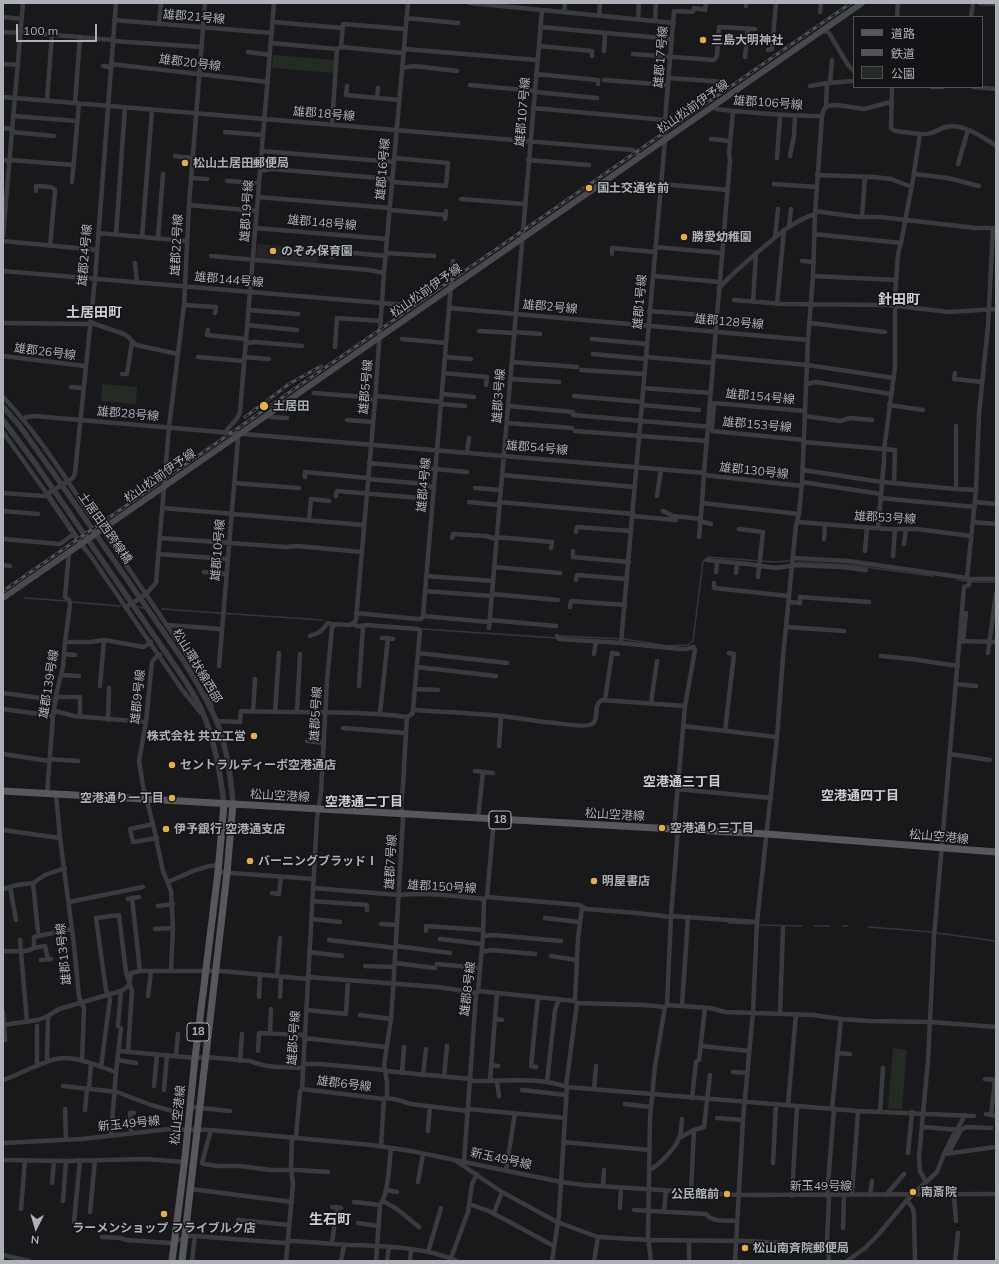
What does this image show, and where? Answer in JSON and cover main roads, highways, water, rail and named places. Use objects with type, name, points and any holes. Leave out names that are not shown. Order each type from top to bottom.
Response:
[{"type":"main road","name":"松山松前伊予線","points":[[3,598],[164,487],[236,434],[268,414],[380,337],[862,3]]},
{"type":"main road","name":"松山空港線","points":[[3,791],[767,834],[996,852]]},
{"type":"main road","name":"松山空港線","points":[[172,1261],[218,868],[224,804]]},
{"type":"main road","name":"松山空港線","points":[[182,1261],[227,873],[233,804]]},
{"type":"waterway","points":[[423,629],[556,638],[561,636],[624,639],[668,646],[688,645],[693,641],[703,562],[708,557],[774,562],[789,561]]},
{"type":"waterway","points":[[797,562],[850,565],[933,576]]},
{"type":"waterway","points":[[957,580],[967,581]]},
{"type":"waterway","points":[[972,582],[996,582]]},
{"type":"waterway","points":[[25,598],[67,601]]},
{"type":"waterway","points":[[72,602],[120,606]]},
{"type":"waterway","points":[[136,607],[144,608]]},
{"type":"waterway","points":[[162,609],[322,620]]},
{"type":"waterway","points":[[728,923],[751,924]]},
{"type":"waterway","points":[[759,925],[802,926]]},
{"type":"waterway","points":[[814,926],[829,926]]},
{"type":"waterway","points":[[843,926],[848,926]]},
{"type":"waterway","points":[[868,927],[933,932]]},
{"type":"waterway","points":[[937,933],[996,941]]},
{"type":"railway","points":[[3,591],[851,3]]},
{"type":"railway","points":[[245,417],[289,384],[321,366]]},
{"type":"place","name":"三島大明神社","points":[[703,40]]},
{"type":"place","name":"松山土居田郵便局","points":[[185,163]]},
{"type":"place","name":"国土交通省前","points":[[589,188]]},
{"type":"place","name":"勝愛幼稚園","points":[[684,237]]},
{"type":"place","name":"のぞみ保育園","points":[[273,251]]},
{"type":"place","name":"土居田","points":[[264,406]]},
{"type":"place","name":"株式会社 共立工営","points":[[254,736]]},
{"type":"place","name":"セントラルディーボ空港通店","points":[[172,765]]},
{"type":"place","name":"空港通り一丁目","points":[[172,798]]},
{"type":"place","name":"空港通り三丁目","points":[[662,828]]},
{"type":"place","name":"伊予銀行 空港通支店","points":[[166,829]]},
{"type":"place","name":"バーニングブラッドⅠ","points":[[250,861]]},
{"type":"place","name":"明屋書店","points":[[594,881]]},
{"type":"place","name":"南斎院","points":[[913,1192]]},
{"type":"place","name":"公民館前","points":[[727,1194]]},
{"type":"place","name":"ラーメンショップ フライブルク店","points":[[164,1214]]},
{"type":"place","name":"松山南斉院郵便局","points":[[745,1248]]},
{"type":"district","name":"針田町","points":[[899,300]]},
{"type":"district","name":"土居田町","points":[[94,313]]},
{"type":"district","name":"空港通三丁目","points":[[682,782]]},
{"type":"district","name":"空港通四丁目","points":[[860,796]]},
{"type":"district","name":"空港通二丁目","points":[[364,802]]},
{"type":"district","name":"生石町","points":[[330,1220]]}]
